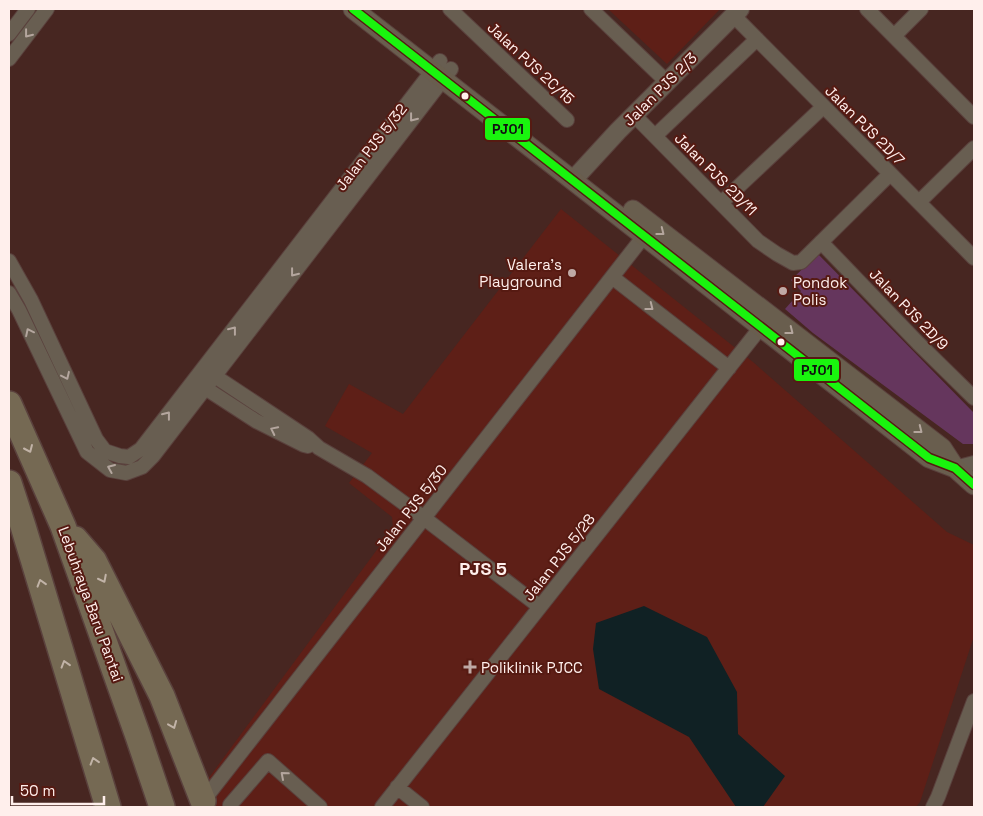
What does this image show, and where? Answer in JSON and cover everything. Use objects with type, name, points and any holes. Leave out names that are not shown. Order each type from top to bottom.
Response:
[{"type":"highway","name":"Lebuhraya Baru Pantai","points":[[9,404],[63,526],[162,807]]},
{"type":"highway","points":[[9,483],[24,526],[108,807]]},
{"type":"highway","points":[[63,526],[94,561],[162,696],[204,804]]},
{"type":"main road","points":[[352,9],[442,70]]},
{"type":"main road","points":[[373,9],[442,70],[577,175],[942,448],[954,468]]},
{"type":"main road","points":[[577,175],[644,236],[929,458],[954,468],[974,485]]},
{"type":"street","points":[[9,34],[28,9]]},
{"type":"street","points":[[9,58],[47,9]]},
{"type":"street","name":"Jalan PJS 2C/15","points":[[450,9],[568,120]]},
{"type":"street","points":[[591,9],[667,82]]},
{"type":"street","points":[[868,9],[974,116]]},
{"type":"street","points":[[894,36],[921,9]]},
{"type":"street","name":"Jalan PJS 2/3","points":[[577,175],[634,114],[736,12]]},
{"type":"street","name":"Jalan PJS 2D/7","points":[[736,12],[757,40],[974,258]]},
{"type":"street","points":[[655,136],[757,40]]},
{"type":"street","name":"Jalan PJS 5/32","points":[[199,385],[442,70]]},
{"type":"street","points":[[721,203],[823,107]]},
{"type":"street","name":"Jalan PJS 2D/11","points":[[634,114],[758,241],[776,254],[792,263],[801,262],[821,242]]},
{"type":"street","points":[[919,202],[974,148]]},
{"type":"street","points":[[821,242],[890,174]]},
{"type":"street","name":"Jalan PJS 5/30","points":[[204,804],[644,236]]},
{"type":"street","name":"Jalan PJS 2D/9","points":[[821,242],[974,398]]},
{"type":"street","points":[[9,261],[31,300],[96,439],[105,451],[129,457],[141,449],[199,385]]},
{"type":"street","points":[[612,277],[729,368]]},
{"type":"street","points":[[9,293],[19,310],[86,452],[110,470],[126,473],[142,467],[153,456],[199,385]]},
{"type":"street","name":"Jalan PJS 5/28","points":[[382,807],[761,327]]},
{"type":"street","points":[[209,372],[308,438],[319,448],[367,476],[540,607]]},
{"type":"street","points":[[199,385],[256,421],[304,445],[319,448]]},
{"type":"street","points":[[954,468],[974,463]]},
{"type":"street","points":[[933,807],[974,701]]},
{"type":"street","points":[[230,807],[268,761],[320,807]]},
{"type":"street","points":[[397,788],[422,807]]},
{"type":"shaded area","points":[[608,9],[720,9],[667,64]]},
{"type":"shaded area","points":[[561,209],[753,362],[947,532],[974,545],[974,636],[920,802],[916,807],[192,807],[191,802],[393,528],[392,517],[349,483],[372,453],[325,426],[349,384],[403,414]]},
{"type":"shaded area","points":[[818,254],[974,413],[974,444],[963,444],[813,333],[785,309],[801,291],[791,280]]},
{"type":"shaded area","points":[[644,606],[707,637],[737,692],[738,734],[785,776],[763,807],[736,807],[689,737],[599,689],[593,649],[596,623]]},
{"type":"transit line","name":"PJ01","points":[[353,9],[929,458],[955,468],[974,485]]},
{"type":"place","name":"Valera's Playground","points":[[572,273]]},
{"type":"place","name":"Pondok Polis","points":[[783,291]]},
{"type":"place","name":"Poliklinik PJCC","points":[[470,667]]},
{"type":"district","name":"PJS 5","points":[[483,568]]}]
